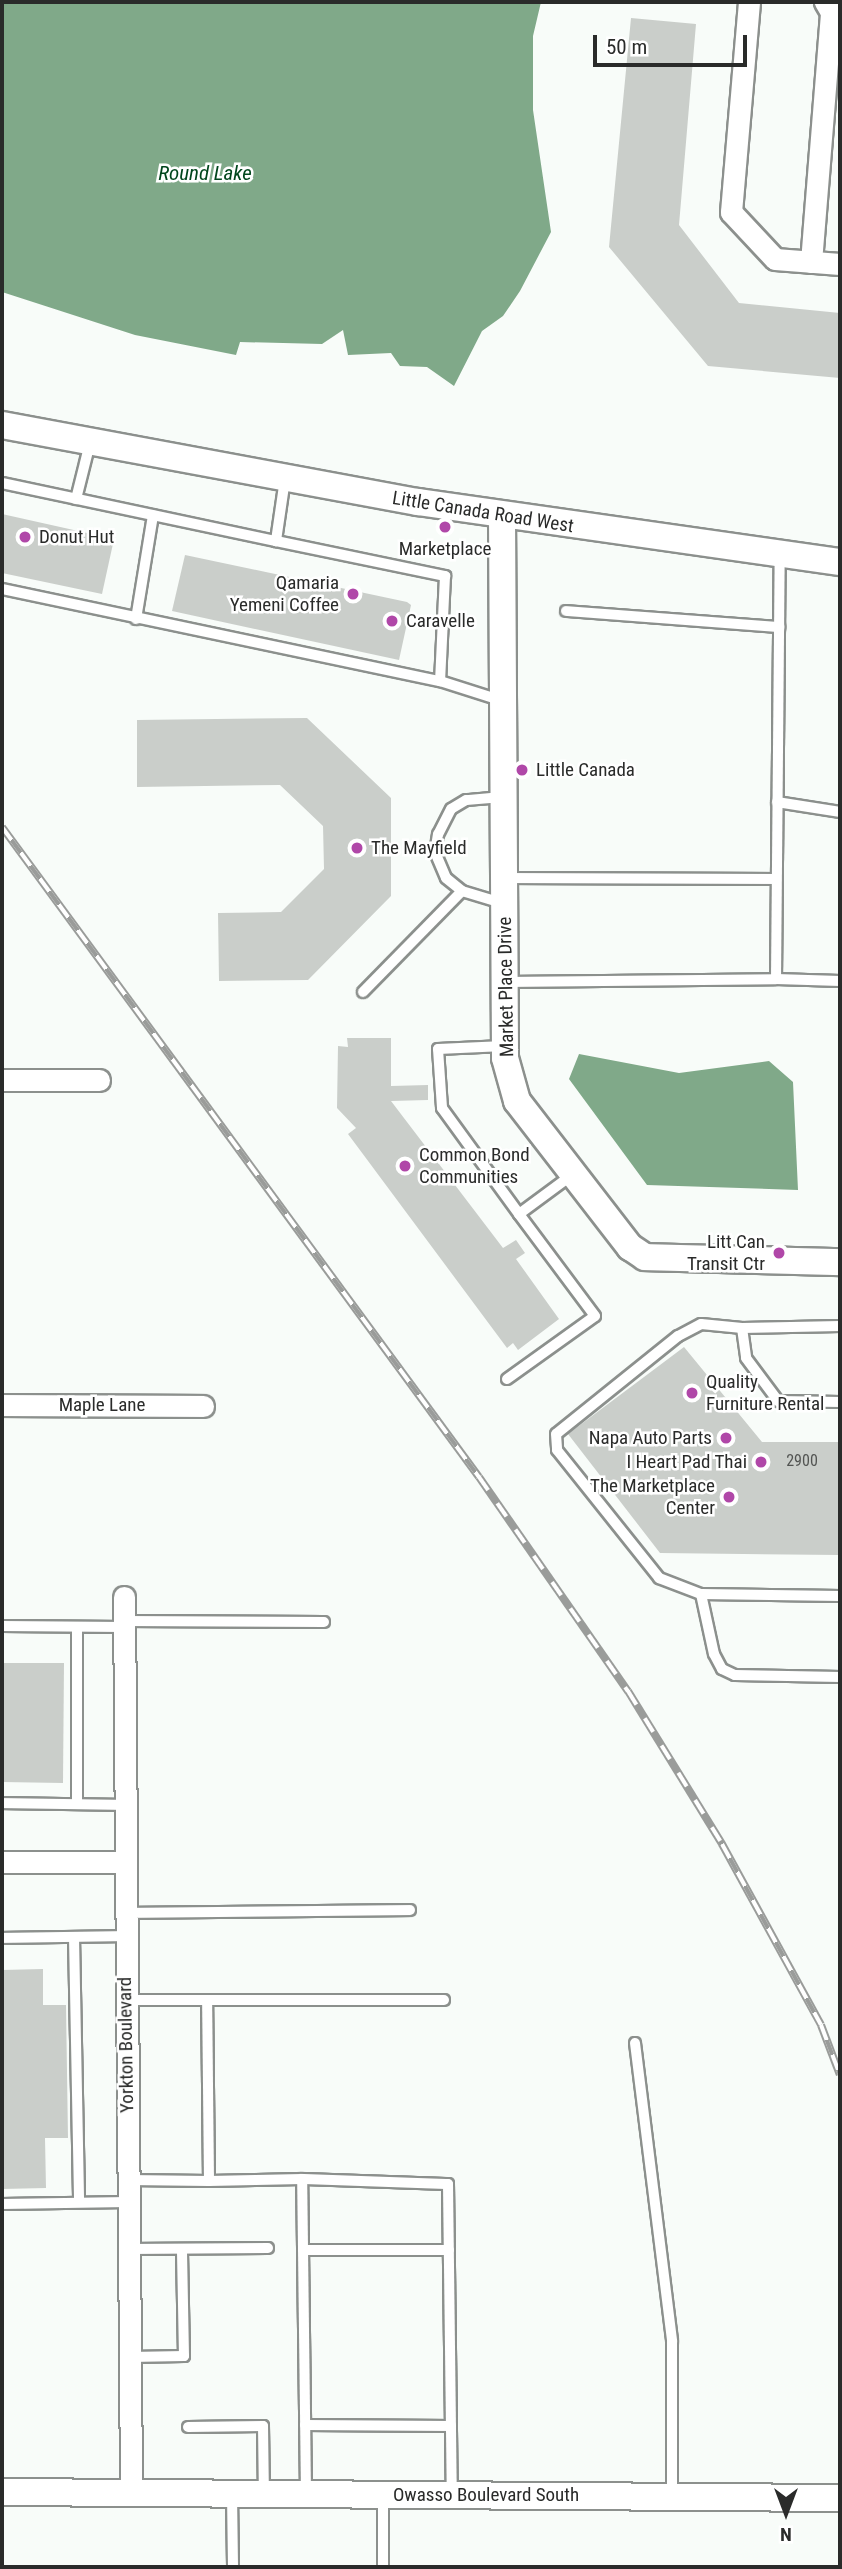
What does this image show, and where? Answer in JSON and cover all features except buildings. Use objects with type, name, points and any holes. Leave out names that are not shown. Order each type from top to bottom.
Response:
[{"type":"street","points":[[750,2],[732,212],[775,259],[840,264]]},
{"type":"street","points":[[811,262],[831,12],[825,2]]},
{"type":"street","name":"Little Canada Road West","points":[[2,425],[127,451],[502,515],[840,562]]},
{"type":"street","name":"Market Place Drive","points":[[502,515],[505,1046],[516,1101],[629,1247],[645,1257],[840,1262]]},
{"type":"street","points":[[2,1080],[99,1080]]},
{"type":"street","name":"Maple Lane","points":[[2,1405],[203,1406]]},
{"type":"street","name":"Yorkton Boulevard","points":[[124,1597],[131,2493]]},
{"type":"street","points":[[2,1862],[124,1862]]},
{"type":"street","name":"Owasso Boulevard South","points":[[2,2493],[840,2498]]},
{"type":"lane","points":[[76,499],[90,443]]},
{"type":"lane","points":[[276,541],[285,479]]},
{"type":"lane","points":[[2,483],[445,576],[440,681]]},
{"type":"lane","points":[[136,619],[153,515]]},
{"type":"lane","points":[[776,979],[780,554]]},
{"type":"lane","points":[[2,589],[440,681],[503,701]]},
{"type":"lane","points":[[566,611],[779,627]]},
{"type":"lane","points":[[504,796],[466,800],[451,809],[444,821],[435,852],[446,878],[462,891],[776,879]]},
{"type":"lane","points":[[777,802],[840,812]]},
{"type":"lane","points":[[363,992],[462,891]]},
{"type":"lane","points":[[505,982],[776,979],[840,981]]},
{"type":"lane","points":[[505,1046],[438,1049],[442,1108],[595,1316],[507,1379]]},
{"type":"lane","points":[[519,1214],[573,1174]]},
{"type":"lane","points":[[840,1326],[742,1328],[701,1324],[678,1336],[556,1434],[557,1450],[659,1578],[701,1594],[840,1596]]},
{"type":"lane","points":[[742,1328],[746,1358],[778,1402],[840,1402]]},
{"type":"lane","points":[[701,1594],[714,1654],[722,1669],[735,1675],[840,1677]]},
{"type":"lane","points":[[2,1626],[324,1622]]},
{"type":"lane","points":[[77,1627],[77,1804]]},
{"type":"lane","points":[[2,1803],[124,1805]]},
{"type":"lane","points":[[125,1913],[410,1910]]},
{"type":"lane","points":[[2,1938],[125,1936]]},
{"type":"lane","points":[[74,1937],[79,2202]]},
{"type":"lane","points":[[126,2000],[444,2000]]},
{"type":"lane","points":[[208,2000],[209,2181]]},
{"type":"lane","points":[[635,2043],[671,2342],[671,2497]]},
{"type":"lane","points":[[128,2180],[302,2179],[448,2185],[452,2495]]},
{"type":"lane","points":[[302,2179],[306,2494]]},
{"type":"lane","points":[[2,2204],[128,2202]]},
{"type":"lane","points":[[128,2249],[268,2248]]},
{"type":"lane","points":[[130,2357],[184,2356],[183,2249]]},
{"type":"lane","points":[[303,2250],[449,2250]]},
{"type":"lane","points":[[306,2425],[451,2426]]},
{"type":"lane","points":[[188,2427],[263,2426],[264,2494]]},
{"type":"lane","points":[[232,2494],[233,2567]]},
{"type":"lane","points":[[383,2495],[383,2567]]},
{"type":"water","name":"Round Lake","points":[[2,2],[541,2],[533,36],[533,110],[551,232],[520,291],[503,316],[482,331],[454,386],[427,367],[400,366],[391,353],[348,355],[343,330],[322,344],[240,342],[236,355],[135,335],[2,292]]},
{"type":"water","points":[[579,1054],[679,1073],[769,1061],[793,1082],[798,1190],[647,1185],[569,1079]]},
{"type":"railway","points":[[2,827],[479,1477],[628,1691],[722,1844],[821,2025],[840,2075]]},
{"type":"place","name":"Marketplace","points":[[445,527]]},
{"type":"place","name":"Donut Hut","points":[[25,537]]},
{"type":"place","name":"Qamaria Yemeni Coffee","points":[[353,594]]},
{"type":"place","name":"Caravelle","points":[[392,621]]},
{"type":"place","name":"Little Canada","points":[[522,770]]},
{"type":"place","name":"The Mayfield","points":[[357,848]]},
{"type":"place","name":"Common Bond Communities","points":[[405,1166]]},
{"type":"place","name":"Litt Can Transit Ctr","points":[[779,1253]]},
{"type":"place","name":"Quality Furniture Rental","points":[[692,1393]]},
{"type":"place","name":"Napa Auto Parts","points":[[726,1438]]},
{"type":"place","name":"I Heart Pad Thai","points":[[761,1462]]},
{"type":"place","name":"The Marketplace Center","points":[[729,1497]]}]
